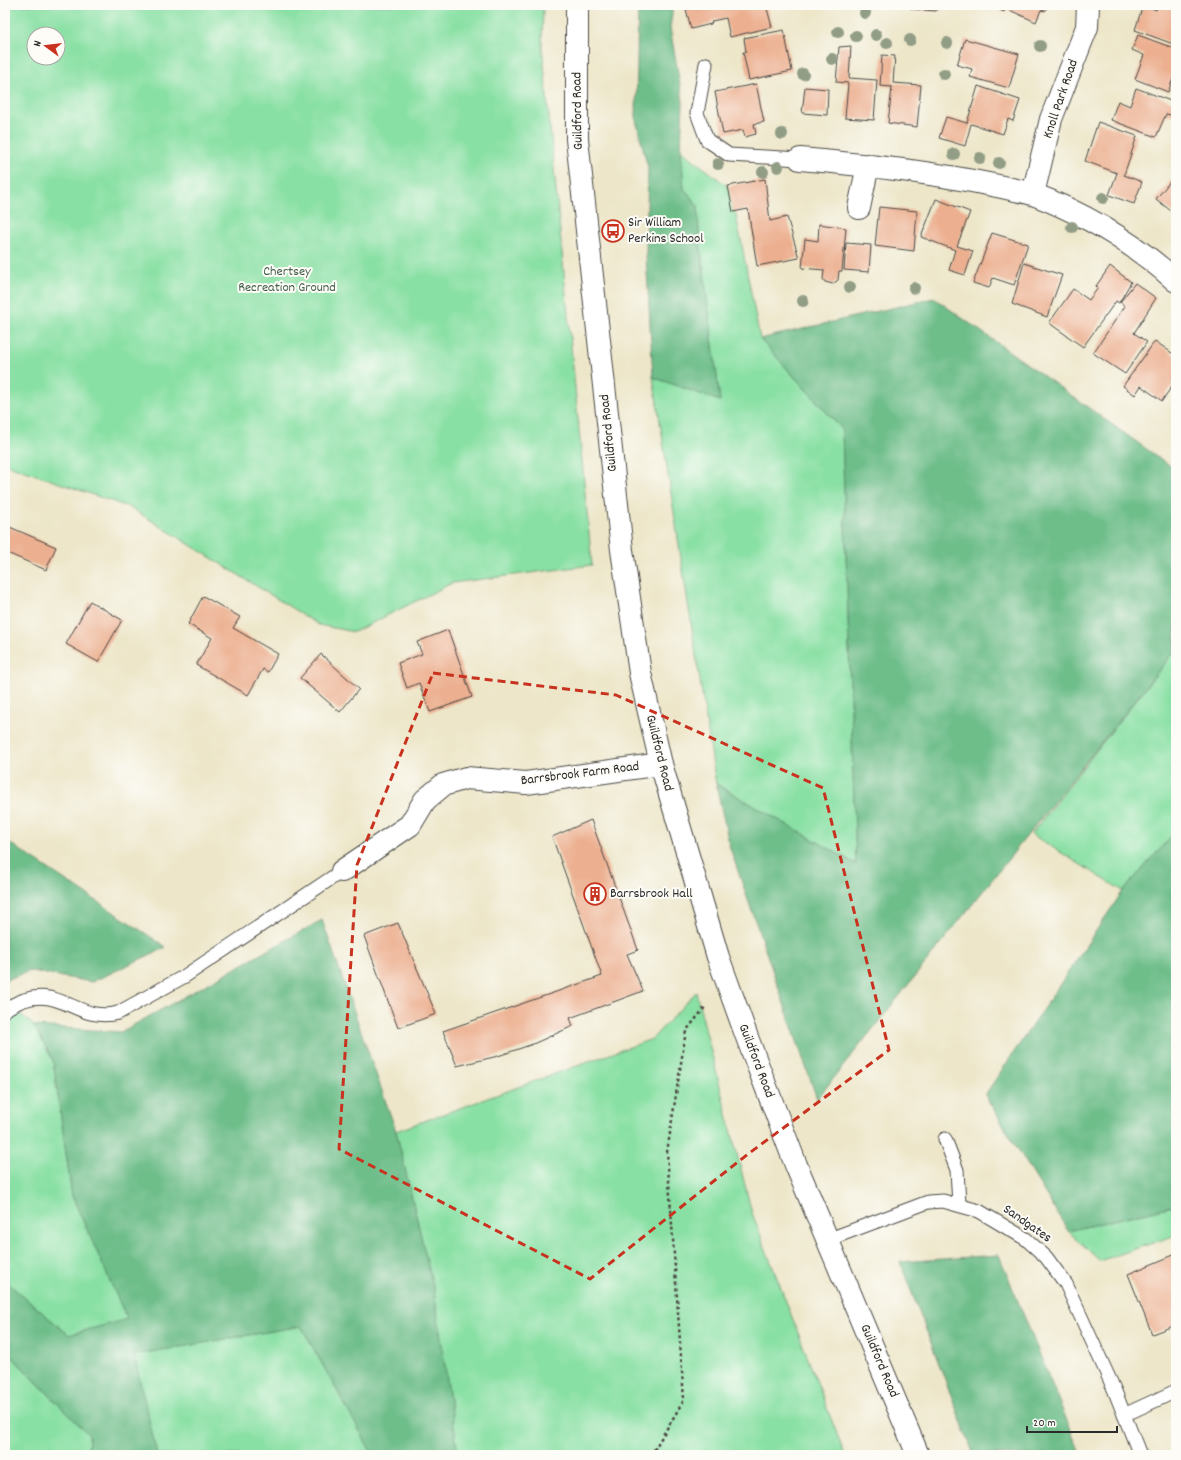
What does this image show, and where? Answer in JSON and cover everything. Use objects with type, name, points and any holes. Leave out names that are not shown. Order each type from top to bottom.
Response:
[{"type":"main road","name":"Knoll Park Road","points":[[1033,194],[1051,119],[1087,27],[1088,5]]},
{"type":"main road","name":"Guildford Road","points":[[577,6],[577,139],[620,526],[640,673],[661,764],[718,957],[796,1165],[918,1455]]},
{"type":"main road","points":[[800,159],[868,165],[987,183],[1033,194],[1065,206],[1120,238],[1157,264],[1176,281]]},
{"type":"main road","points":[[860,208],[868,165]]},
{"type":"main road","name":"Barrsbrook Farm Road","points":[[342,871],[410,825],[425,800],[443,785],[466,778],[526,783],[661,764]]},
{"type":"lane","points":[[706,64],[697,113],[707,140],[729,155],[800,159]]},
{"type":"lane","points":[[5,1010],[11,1005],[35,996],[46,996],[59,999],[79,1010],[94,1015],[109,1015],[118,1013],[185,976],[342,871]]},
{"type":"lane","points":[[945,1140],[957,1170],[959,1204]]},
{"type":"lane","name":"Sandgates","points":[[827,1240],[928,1202],[943,1201],[959,1204],[979,1211],[1026,1239],[1046,1256],[1066,1284],[1124,1415],[1140,1455]]},
{"type":"lane","points":[[1124,1415],[1176,1391]]},
{"type":"path","points":[[651,1455],[684,1400],[667,1152],[686,1031],[727,981]]},
{"type":"highlighted area","points":[[433,673],[616,695],[823,788],[889,1050],[748,1154],[590,1279],[339,1149],[357,865]]},
{"type":"green space","name":"Chertsey Recreation Ground","points":[[5,5],[543,5],[542,44],[592,565],[452,583],[354,632],[319,625],[131,508],[5,464]]},
{"type":"green space","points":[[638,5],[673,5],[670,28],[683,101],[681,150],[684,189],[698,206],[699,235],[720,401],[653,377],[646,254],[648,168],[636,120]]},
{"type":"green space","points":[[681,150],[731,189],[760,339],[842,429],[856,864],[716,784],[653,377],[720,401],[699,235],[698,206],[684,189]]},
{"type":"green space","points":[[934,298],[1176,470],[1176,649],[817,1099],[730,848],[716,784],[856,864],[842,429],[760,339]]},
{"type":"green space","points":[[1176,649],[1176,831],[1123,891],[1031,834]]},
{"type":"green space","points":[[1176,831],[1176,1205],[1068,1231],[985,1095],[1123,891]]},
{"type":"green space","points":[[5,840],[166,947],[92,982],[30,971],[5,980]]},
{"type":"green space","points":[[322,920],[396,1131],[434,1291],[458,1455],[373,1455],[301,1326],[134,1355],[157,1455],[88,1455],[89,1435],[5,1350],[5,1281],[69,1335],[127,1319],[72,1196],[53,1060],[34,1026],[121,1032]]},
{"type":"green space","points":[[696,992],[752,1213],[845,1455],[458,1455],[434,1291],[396,1131],[652,1039]]},
{"type":"green space","points":[[5,1000],[34,1026],[53,1060],[72,1196],[128,1319],[69,1335],[5,1281]]},
{"type":"green space","points":[[1176,1205],[1176,1235],[1100,1261],[1068,1231]]},
{"type":"green space","points":[[999,1255],[1081,1455],[974,1455],[900,1262]]},
{"type":"green space","points":[[301,1326],[373,1455],[157,1455],[133,1355]]},
{"type":"green space","points":[[5,1350],[89,1435],[88,1455],[5,1455]]},
{"type":"building","points":[[685,5],[766,5],[772,27],[730,37],[726,18],[712,21],[711,24],[691,29]]},
{"type":"building","points":[[911,5],[937,5],[936,11],[911,9]]},
{"type":"building","points":[[990,5],[1048,5],[1045,11],[1041,10],[1036,22],[1005,8],[1004,12]]},
{"type":"building","points":[[1143,5],[1156,10],[1158,5],[1173,5],[1176,7],[1176,45],[1135,30]]},
{"type":"building","points":[[784,30],[792,71],[749,80],[743,52],[746,52],[744,38]]},
{"type":"building","points":[[1138,35],[1176,49],[1176,71],[1168,92],[1135,79],[1144,55],[1132,50]]},
{"type":"building","points":[[965,39],[1019,54],[1009,88],[970,77],[972,69],[957,65]]},
{"type":"building","points":[[851,46],[849,78],[877,80],[874,120],[845,118],[848,83],[836,82],[839,47]]},
{"type":"building","points":[[882,55],[895,56],[893,83],[921,85],[917,127],[888,123],[892,87],[880,86]]},
{"type":"building","points":[[756,84],[764,122],[754,124],[756,134],[745,137],[743,130],[723,134],[715,92]]},
{"type":"building","points":[[978,86],[1020,100],[1013,121],[1008,119],[1003,134],[971,124],[965,146],[939,138],[946,117],[967,123]]},
{"type":"building","points":[[805,87],[828,89],[827,115],[802,113]]},
{"type":"building","points":[[1136,88],[1176,103],[1176,116],[1166,114],[1156,137],[1111,120],[1118,101],[1130,106]]},
{"type":"building","points":[[1098,122],[1137,136],[1124,175],[1142,182],[1134,204],[1109,195],[1117,173],[1085,161]]},
{"type":"building","points":[[1176,174],[1176,215],[1156,199]]},
{"type":"building","points":[[765,179],[770,221],[787,217],[799,258],[757,266],[748,209],[733,212],[728,186]]},
{"type":"building","points":[[936,199],[970,212],[957,246],[973,251],[965,275],[949,270],[955,250],[921,237]]},
{"type":"building","points":[[879,207],[917,211],[914,251],[875,246]]},
{"type":"building","points":[[819,224],[846,228],[842,271],[839,271],[838,280],[833,284],[825,282],[823,279],[824,270],[802,268],[805,239],[818,241]]},
{"type":"building","points":[[992,233],[1028,244],[1014,285],[993,278],[989,288],[973,283]]},
{"type":"building","points":[[846,243],[871,245],[869,272],[844,270]]},
{"type":"building","points":[[1024,263],[1062,275],[1047,317],[1012,304]]},
{"type":"building","points":[[1110,266],[1131,282],[1119,303],[1116,301],[1083,347],[1049,323],[1073,289],[1089,300],[1098,288],[1096,286]]},
{"type":"building","points":[[1135,283],[1156,298],[1134,333],[1147,342],[1125,374],[1093,353],[1125,306],[1120,302]]},
{"type":"building","points":[[1155,341],[1176,356],[1176,380],[1162,401],[1141,386],[1135,395],[1123,386]]},
{"type":"building","points":[[5,525],[56,547],[46,570],[5,552]]},
{"type":"building","points":[[203,596],[240,617],[233,628],[278,654],[268,672],[263,669],[248,695],[196,665],[212,638],[188,624]]},
{"type":"building","points":[[90,601],[122,620],[98,662],[66,644]]},
{"type":"building","points":[[448,630],[472,697],[430,712],[419,683],[407,688],[398,663],[422,654],[417,642]]},
{"type":"building","points":[[321,654],[359,689],[340,712],[300,678]]},
{"type":"building","name":"Barrsbrook Hall","points":[[591,820],[638,950],[627,954],[643,991],[570,1018],[573,1026],[533,1044],[498,1056],[457,1066],[443,1031],[602,976],[552,837]]},
{"type":"building","points":[[398,923],[436,1014],[398,1028],[364,936]]},
{"type":"building","points":[[1176,1254],[1176,1325],[1152,1334],[1128,1274]]},
{"type":"place","name":"Sir William Perkins School","points":[[613,231]]},
{"type":"place","name":"Barrsbrook Hall","points":[[595,894]]}]
